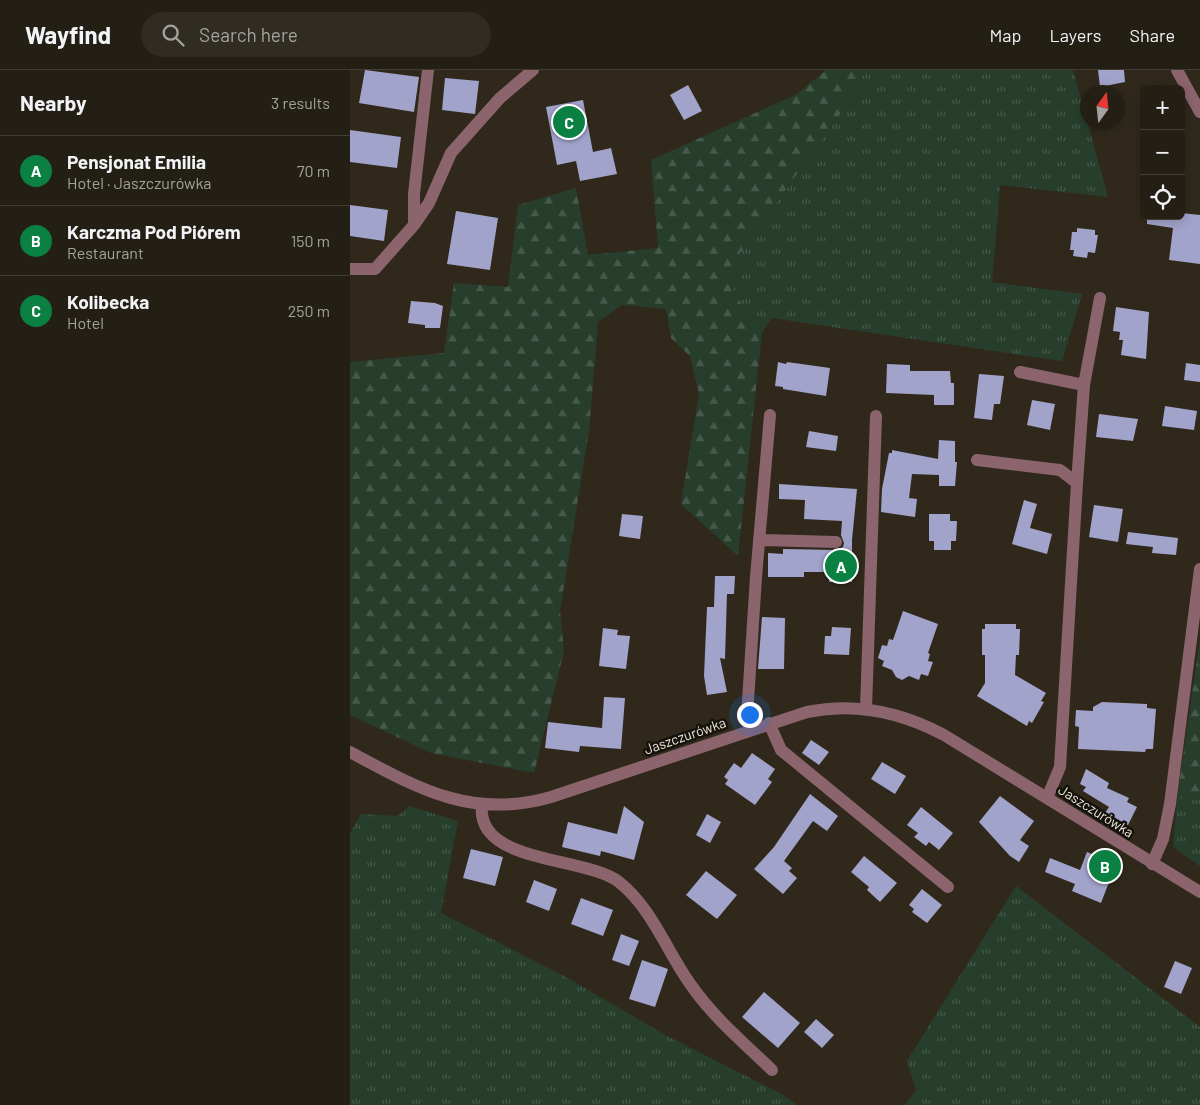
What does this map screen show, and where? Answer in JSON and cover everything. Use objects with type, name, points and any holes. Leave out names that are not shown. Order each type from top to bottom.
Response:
[{"type":"street","points":[[414,226],[414,194],[428,70]]},
{"type":"street","points":[[350,269],[375,269],[414,226],[429,203],[451,153],[500,98],[533,70]]},
{"type":"street","points":[[1177,70],[1200,112]]},
{"type":"street","points":[[1047,798],[1060,767],[1084,385],[1100,298]]},
{"type":"street","points":[[1020,372],[1084,385]]},
{"type":"street","points":[[750,730],[747,716],[770,416]]},
{"type":"street","points":[[866,709],[876,416]]},
{"type":"street","points":[[977,460],[1060,470],[1077,483]]},
{"type":"street","points":[[759,540],[836,542]]},
{"type":"street","points":[[1152,864],[1164,839],[1170,804],[1200,569]]},
{"type":"street","name":"Jaszczurówka","points":[[350,752],[428,792],[482,804],[512,805],[543,799],[770,723],[825,709],[866,709],[892,713],[932,729],[1200,892]]},
{"type":"street","points":[[770,723],[781,750],[948,887]]},
{"type":"street","points":[[482,804],[482,819],[495,838],[509,848],[527,855],[583,866],[619,882],[648,915],[691,985],[722,1022],[772,1070]]},
{"type":"green space","points":[[826,70],[866,70],[841,113],[740,253],[733,291],[762,332],[738,556],[681,504],[699,394],[690,356],[671,338],[666,309],[622,305],[598,322],[589,430],[560,611],[564,651],[534,773],[431,753],[350,715],[350,362],[444,353],[454,283],[508,287],[518,205],[576,188],[588,255],[658,248],[651,160],[797,94]]},
{"type":"green space","points":[[866,70],[1073,70],[1080,95],[1080,130],[1090,130],[1108,197],[1000,185],[992,282],[1082,294],[1062,361],[772,318],[762,332],[733,291],[740,253],[841,113]]},
{"type":"green space","points":[[1200,639],[1200,800],[1177,798]]},
{"type":"green space","points":[[1177,798],[1200,800],[1200,866],[1173,847]]},
{"type":"green space","points":[[409,806],[458,821],[441,913],[564,976],[669,1037],[780,1093],[797,1105],[350,1105],[350,833],[361,814],[398,816]]},
{"type":"green space","points":[[1016,886],[1200,1027],[1200,1105],[905,1105],[916,1090],[907,1061]]},
{"type":"building","points":[[365,70],[419,77],[414,112],[359,103]]},
{"type":"building","points":[[1098,70],[1124,70],[1125,82],[1100,85]]},
{"type":"building","points":[[445,78],[479,81],[475,114],[442,110]]},
{"type":"building","points":[[688,85],[702,111],[684,120],[670,95]]},
{"type":"building","points":[[583,100],[593,152],[611,148],[617,174],[580,181],[576,161],[557,165],[546,107]]},
{"type":"building","points":[[350,130],[401,137],[397,168],[350,162]]},
{"type":"building","points":[[350,205],[388,210],[384,241],[350,236]]},
{"type":"building","points":[[456,211],[498,218],[490,270],[447,264]]},
{"type":"building","points":[[1185,213],[1200,215],[1200,264],[1169,260],[1173,228],[1147,224],[1147,220],[1185,220]]},
{"type":"building","points":[[1077,228],[1095,230],[1095,235],[1098,235],[1095,253],[1088,252],[1087,258],[1073,256],[1074,250],[1070,250],[1072,232],[1077,232]]},
{"type":"building","points":[[411,301],[435,303],[443,306],[440,328],[425,328],[425,325],[408,323]]},
{"type":"building","points":[[1116,307],[1149,312],[1146,359],[1121,355],[1123,340],[1119,340],[1120,332],[1113,331]]},
{"type":"building","points":[[778,362],[830,368],[826,396],[775,386]]},
{"type":"building","points":[[1186,363],[1200,365],[1200,382],[1184,380]]},
{"type":"building","points":[[887,364],[910,365],[910,371],[950,371],[951,383],[954,383],[954,405],[934,405],[934,395],[886,393]]},
{"type":"building","points":[[979,374],[1004,376],[1000,404],[994,404],[992,420],[974,418]]},
{"type":"building","points":[[1032,400],[1055,404],[1050,430],[1027,425]]},
{"type":"building","points":[[1165,406],[1197,411],[1194,430],[1162,426]]},
{"type":"building","points":[[1099,414],[1138,419],[1133,441],[1096,437]]},
{"type":"building","points":[[809,431],[838,436],[836,451],[806,447]]},
{"type":"building","points":[[939,440],[955,441],[955,462],[957,462],[955,486],[939,486],[939,475],[912,474],[909,498],[917,499],[915,517],[881,512],[882,489],[889,453],[892,453],[892,450],[938,459]]},
{"type":"building","points":[[779,484],[857,489],[852,540],[852,582],[829,582],[829,572],[804,572],[804,577],[768,577],[768,553],[783,554],[783,549],[836,550],[843,547],[844,543],[841,535],[842,521],[804,519],[805,500],[779,499]]},
{"type":"building","points":[[1024,500],[1037,504],[1030,528],[1052,534],[1047,554],[1012,544]]},
{"type":"building","points":[[1094,505],[1123,509],[1118,542],[1089,537]]},
{"type":"building","points":[[622,514],[643,516],[640,539],[619,536]]},
{"type":"building","points":[[929,514],[950,514],[950,521],[957,521],[956,541],[951,541],[951,550],[934,550],[934,541],[929,541]]},
{"type":"building","points":[[1128,532],[1178,538],[1176,555],[1152,553],[1153,547],[1126,544]]},
{"type":"building","points":[[715,576],[735,576],[734,594],[727,594],[725,659],[720,658],[727,692],[707,695],[704,676],[707,607],[714,607]]},
{"type":"building","points":[[903,611],[938,624],[928,653],[930,654],[928,661],[933,662],[928,676],[921,674],[919,680],[909,676],[902,680],[896,677],[892,670],[882,666],[884,661],[878,658],[882,645],[887,646],[889,639],[893,640]]},
{"type":"building","points":[[762,617],[785,618],[784,669],[758,669]]},
{"type":"building","points":[[985,624],[1016,624],[1016,629],[1020,629],[1019,655],[1016,655],[1015,675],[1046,693],[1041,701],[1044,702],[1032,723],[1029,721],[1027,726],[977,696],[985,683],[985,655],[982,655],[982,629],[985,629]]},
{"type":"building","points":[[832,627],[851,628],[849,655],[824,654],[825,636],[831,636]]},
{"type":"building","points":[[603,628],[618,630],[617,635],[630,636],[626,669],[599,666]]},
{"type":"building","points":[[604,697],[625,698],[621,749],[580,746],[579,752],[545,748],[548,722],[602,728]]},
{"type":"building","points":[[1102,702],[1147,704],[1147,708],[1156,709],[1153,749],[1146,749],[1145,752],[1078,749],[1079,727],[1075,726],[1076,710],[1093,711],[1093,707]]},
{"type":"building","points":[[811,740],[829,752],[819,765],[802,753]]},
{"type":"building","points":[[752,753],[775,769],[768,779],[772,782],[755,805],[725,784],[728,780],[724,777],[734,763],[741,768]]},
{"type":"building","points":[[882,762],[906,776],[895,794],[871,779]]},
{"type":"building","points":[[1086,769],[1109,783],[1107,788],[1129,798],[1127,802],[1137,807],[1128,825],[1105,813],[1109,807],[1083,791],[1086,787],[1080,784]]},
{"type":"building","points":[[810,794],[838,816],[827,831],[813,821],[784,861],[792,868],[789,871],[797,878],[783,894],[754,869],[774,847]]},
{"type":"building","points":[[1000,796],[1034,821],[1020,840],[1029,846],[1019,862],[1010,856],[979,822]]},
{"type":"building","points":[[624,806],[644,822],[634,860],[601,851],[600,856],[562,847],[568,822],[617,834]]},
{"type":"building","points":[[921,807],[953,833],[939,850],[929,842],[926,846],[914,837],[918,833],[907,825]]},
{"type":"building","points":[[707,814],[721,822],[710,843],[696,835]]},
{"type":"building","points":[[471,849],[503,857],[495,886],[463,878]]},
{"type":"building","points":[[1087,852],[1116,864],[1101,903],[1072,891],[1075,884],[1045,872],[1050,858],[1080,870]]},
{"type":"building","points":[[864,856],[897,883],[880,902],[867,890],[869,887],[851,872]]},
{"type":"building","points":[[706,871],[737,895],[717,919],[686,895]]},
{"type":"building","points":[[534,880],[557,889],[549,911],[526,902]]},
{"type":"building","points":[[922,889],[942,905],[927,923],[912,912],[914,909],[909,905]]},
{"type":"building","points":[[581,898],[613,910],[603,936],[571,924]]},
{"type":"building","points":[[621,934],[639,941],[629,966],[612,960]]},
{"type":"building","points":[[642,960],[668,969],[655,1007],[629,999]]},
{"type":"building","points":[[1175,961],[1192,968],[1181,994],[1164,987]]},
{"type":"building","points":[[764,992],[800,1023],[778,1048],[742,1017]]},
{"type":"building","points":[[816,1019],[834,1035],[822,1048],[804,1032]]},
{"type":"place","name":"Kolibecka","points":[[569,122]]},
{"type":"place","name":"Pensjonat Emilia","points":[[841,566]]},
{"type":"place","name":"Karczma Pod Piórem","points":[[1105,866]]}]
